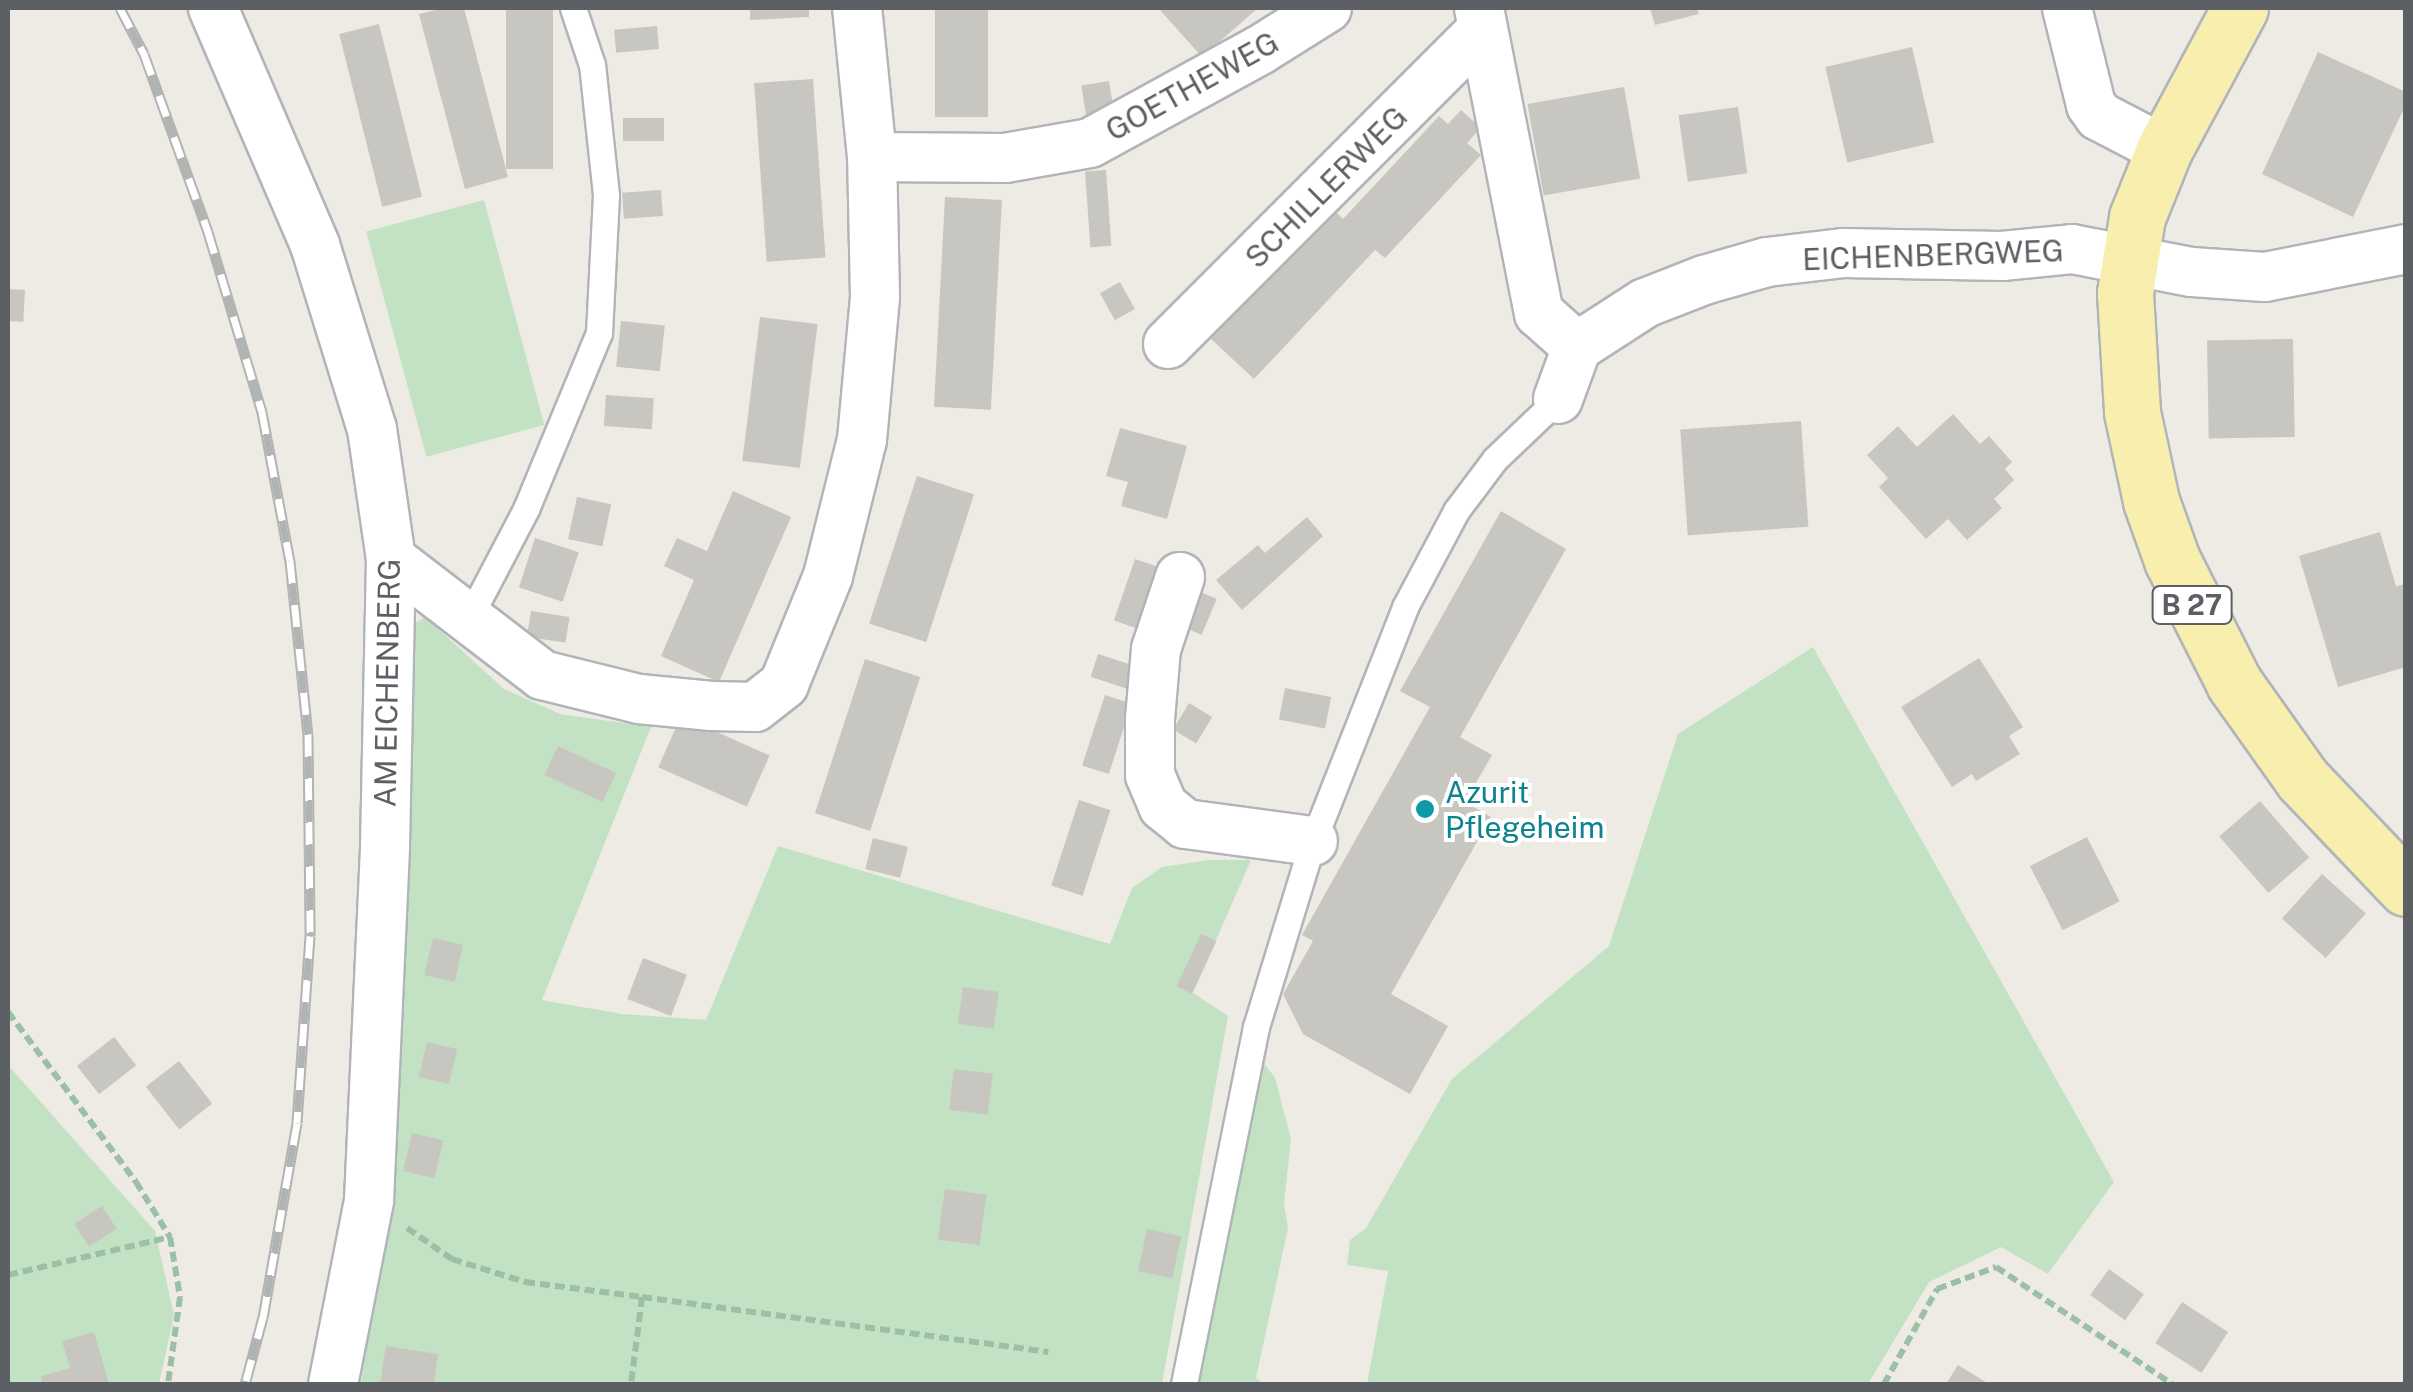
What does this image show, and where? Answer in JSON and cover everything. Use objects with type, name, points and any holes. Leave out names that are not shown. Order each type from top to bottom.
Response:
[{"type":"main road","name":"B 27","points":[[2240,8],[2164,150],[2137,217],[2129,258],[2124,326],[2132,412],[2151,502],[2172,560],[2234,683],[2303,780],[2406,888]]},
{"type":"street","name":"AM EICHENBERG","points":[[213,8],[315,246],[372,428],[391,558],[385,848],[370,1201],[333,1384]]},
{"type":"street","points":[[391,558],[542,675],[639,699],[755,706],[784,684],[828,576],[862,440],[874,297],[872,157],[858,8]]},
{"type":"street","name":"GOETHEWEG","points":[[872,157],[1004,158],[1090,143],[1327,8]]},
{"type":"street","points":[[2068,8],[2091,105],[2099,116],[2164,150]]},
{"type":"street","points":[[1481,18],[1539,313],[1576,347],[1558,399]]},
{"type":"street","name":"SCHILLERWEG","points":[[1168,344],[1481,18]]},
{"type":"street","name":"EICHENBERGWEG","points":[[1576,347],[1645,304],[1704,280],[1767,262],[1844,253],[2018,255],[2072,249],[2192,272],[2265,276],[2406,248]]},
{"type":"street","points":[[1180,577],[1156,649],[1150,719],[1150,775],[1163,806],[1185,824],[1313,841]]},
{"type":"lane","points":[[469,618],[526,509],[599,333],[606,196],[592,65],[573,8]]},
{"type":"lane","points":[[1184,1384],[1256,1027],[1313,841],[1405,607],[1456,510],[1495,458],[1558,399]]},
{"type":"path","points":[[8,1012],[136,1182],[170,1237],[180,1297],[168,1384]]},
{"type":"path","points":[[370,1201],[452,1260],[524,1282],[1048,1352]]},
{"type":"path","points":[[8,1275],[170,1237]]},
{"type":"path","points":[[1884,1384],[1937,1290],[1996,1267],[2172,1384]]},
{"type":"path","points":[[630,1384],[642,1297]]},
{"type":"green space","points":[[484,200],[544,425],[426,457],[366,232]]},
{"type":"green space","points":[[425,617],[504,689],[560,714],[651,727],[542,1000],[622,1014],[706,1020],[778,846],[1110,944],[1132,888],[1162,867],[1208,860],[1251,860],[1193,993],[1228,1016],[1162,1384],[361,1384],[380,1252],[406,629]]},
{"type":"green space","points":[[1813,647],[2114,1182],[2048,1274],[2001,1247],[1929,1282],[1868,1384],[1367,1384],[1388,1271],[1347,1265],[1350,1240],[1366,1228],[1452,1079],[1609,946],[1678,734]]},
{"type":"green space","points":[[1260,1058],[1275,1078],[1291,1139],[1284,1204],[1288,1228],[1256,1378],[1264,1384],[1191,1384]]},
{"type":"green space","points":[[8,1065],[155,1231],[174,1315],[159,1384],[8,1384]]},
{"type":"building","points":[[464,8],[508,177],[465,189],[419,14]]},
{"type":"building","points":[[506,8],[553,8],[553,169],[506,169]]},
{"type":"building","points":[[750,8],[809,8],[809,17],[750,20]]},
{"type":"building","points":[[935,8],[988,8],[988,117],[935,117]]},
{"type":"building","points":[[1258,8],[1202,57],[1160,10]]},
{"type":"building","points":[[1650,8],[1697,8],[1699,14],[1655,25]]},
{"type":"building","points":[[379,24],[422,197],[382,207],[339,34]]},
{"type":"building","points":[[657,26],[659,49],[616,53],[614,30]]},
{"type":"building","points":[[1912,47],[1934,142],[1847,163],[1825,67]]},
{"type":"building","points":[[2318,52],[2406,92],[2406,104],[2353,217],[2262,174]]},
{"type":"building","points":[[813,79],[825,258],[767,262],[754,83]]},
{"type":"building","points":[[1109,81],[1114,113],[1086,117],[1081,85]]},
{"type":"building","points":[[1624,87],[1640,179],[1544,196],[1527,104]]},
{"type":"building","points":[[1738,107],[1747,173],[1688,182],[1679,115]]},
{"type":"building","points":[[1461,110],[1481,128],[1467,143],[1481,155],[1385,258],[1375,250],[1254,379],[1211,339],[1333,209],[1343,219],[1439,116],[1448,124]]},
{"type":"building","points":[[623,118],[664,118],[664,141],[623,141]]},
{"type":"building","points":[[1106,170],[1111,246],[1090,247],[1085,171]]},
{"type":"building","points":[[661,190],[663,216],[624,219],[622,193]]},
{"type":"building","points":[[945,197],[1002,200],[991,410],[934,407]]},
{"type":"building","points":[[1120,282],[1135,309],[1115,320],[1100,293]]},
{"type":"building","points":[[8,289],[25,290],[23,322],[8,321]]},
{"type":"building","points":[[760,317],[818,324],[800,468],[742,461]]},
{"type":"building","points":[[621,321],[665,326],[660,371],[616,367]]},
{"type":"building","points":[[2293,339],[2295,437],[2209,438],[2207,341]]},
{"type":"building","points":[[606,395],[654,398],[652,429],[604,426]]},
{"type":"building","points":[[1953,414],[1980,444],[1989,436],[2012,462],[2005,469],[2014,480],[1994,499],[2002,508],[1967,540],[1948,519],[1926,539],[1879,487],[1888,478],[1867,455],[1898,426],[1917,447]]},
{"type":"building","points":[[1801,421],[1808,527],[1688,535],[1680,429]]},
{"type":"building","points":[[1120,428],[1187,446],[1167,519],[1121,506],[1128,482],[1106,476]]},
{"type":"building","points":[[917,476],[974,495],[926,642],[869,623]]},
{"type":"building","points":[[733,491],[791,517],[719,682],[661,656],[694,580],[664,566],[677,538],[707,551]]},
{"type":"building","points":[[577,497],[611,504],[602,546],[568,539]]},
{"type":"building","name":"Azurit Pflegeheim","points":[[1501,511],[1566,549],[1460,737],[1492,755],[1465,802],[1491,817],[1391,994],[1448,1026],[1410,1094],[1303,1034],[1283,994],[1313,941],[1302,935],[1430,707],[1400,691]]},
{"type":"building","points":[[1307,517],[1323,536],[1242,610],[1216,580],[1258,545],[1265,553]]},
{"type":"building","points":[[2380,532],[2396,586],[2406,584],[2406,667],[2338,687],[2299,556]]},
{"type":"building","points":[[535,538],[579,552],[563,602],[519,587]]},
{"type":"building","points":[[1135,559],[1161,568],[1140,630],[1114,620]]},
{"type":"building","points":[[1191,588],[1217,599],[1202,635],[1176,624]]},
{"type":"building","points":[[531,611],[570,617],[565,643],[527,637]]},
{"type":"building","points":[[1098,654],[1135,666],[1128,689],[1091,677]]},
{"type":"building","points":[[1979,658],[2023,727],[2009,736],[2020,754],[1976,781],[1972,774],[1952,787],[1901,707]]},
{"type":"building","points":[[865,659],[920,677],[870,831],[815,813]]},
{"type":"building","points":[[1285,688],[1331,697],[1325,728],[1279,719]]},
{"type":"building","points":[[1105,695],[1132,704],[1109,774],[1082,765]]},
{"type":"building","points":[[1189,703],[1212,717],[1196,743],[1173,730]]},
{"type":"building","points":[[681,716],[770,755],[747,807],[658,767]]},
{"type":"building","points":[[558,746],[616,773],[602,802],[544,775]]},
{"type":"building","points":[[1079,800],[1110,810],[1083,896],[1051,886]]},
{"type":"building","points":[[2260,801],[2309,858],[2268,893],[2219,836]]},
{"type":"building","points":[[2087,837],[2120,901],[2063,930],[2030,866]]},
{"type":"building","points":[[873,838],[908,847],[900,878],[865,869]]},
{"type":"building","points":[[2322,874],[2366,913],[2326,958],[2282,919]]},
{"type":"building","points":[[1201,934],[1216,941],[1192,994],[1176,987]]},
{"type":"building","points":[[433,938],[463,945],[455,982],[424,975]]},
{"type":"building","points":[[643,958],[687,975],[671,1016],[627,999]]},
{"type":"building","points":[[963,987],[999,992],[994,1029],[958,1024]]},
{"type":"building","points":[[114,1037],[136,1065],[99,1094],[77,1066]]},
{"type":"building","points":[[427,1042],[457,1049],[449,1084],[419,1077]]},
{"type":"building","points":[[179,1061],[212,1104],[179,1129],[146,1087]]},
{"type":"building","points":[[954,1069],[993,1074],[988,1114],[949,1110]]},
{"type":"building","points":[[412,1133],[443,1140],[434,1178],[403,1171]]},
{"type":"building","points":[[945,1189],[987,1195],[979,1245],[938,1240]]},
{"type":"building","points":[[102,1206],[117,1229],[89,1247],[74,1224]]},
{"type":"building","points":[[1147,1229],[1181,1236],[1172,1278],[1138,1271]]},
{"type":"building","points":[[2109,1269],[2144,1294],[2125,1320],[2090,1295]]},
{"type":"building","points":[[2182,1302],[2228,1332],[2201,1373],[2155,1343]]},
{"type":"building","points":[[94,1332],[109,1384],[43,1384],[41,1376],[70,1368],[62,1341]]},
{"type":"building","points":[[386,1346],[438,1354],[434,1384],[380,1384]]},
{"type":"building","points":[[1958,1365],[1989,1384],[1946,1384]]},
{"type":"railway","points":[[120,8],[144,54],[208,232],[262,412],[290,561],[308,734],[310,936],[297,1123],[263,1317],[245,1384]]},
{"type":"place","name":"Azurit Pflegeheim","points":[[1425,809]]}]
